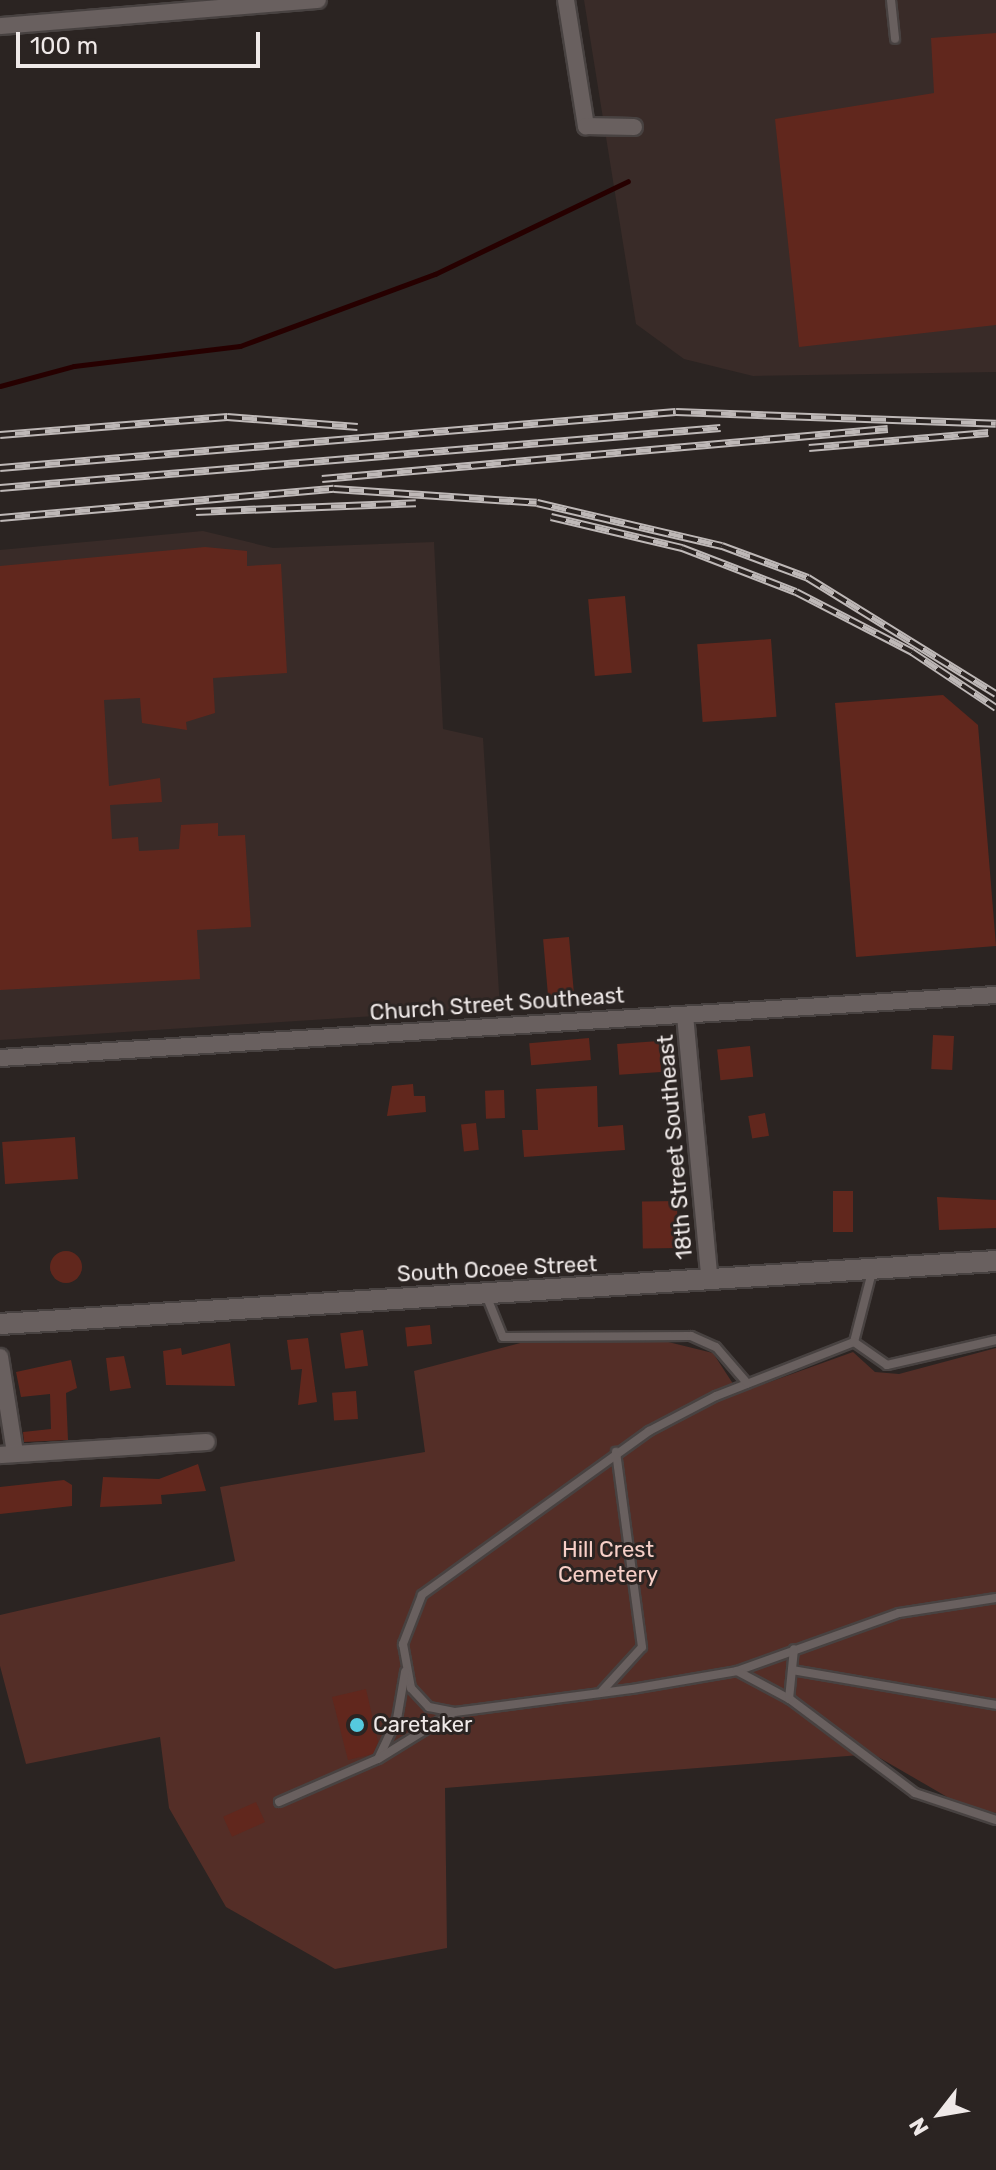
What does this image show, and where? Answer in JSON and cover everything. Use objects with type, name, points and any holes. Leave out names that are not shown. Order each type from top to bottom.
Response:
[{"type":"street","points":[[0,26],[249,3],[318,0]]},
{"type":"street","points":[[566,0],[586,126],[634,127]]},
{"type":"street","name":"Church Street Southeast","points":[[0,1058],[996,995]]},
{"type":"street","name":"18th Street Southeast","points":[[685,1015],[709,1276]]},
{"type":"street","name":"South Ocoee Street","points":[[0,1324],[486,1294],[873,1265],[996,1261]]},
{"type":"street","points":[[0,1357],[8,1454],[207,1442]]},
{"type":"lane","points":[[891,0],[895,39]]},
{"type":"lane","points":[[873,1265],[866,1317],[854,1342],[747,1383],[616,1452],[422,1595],[403,1644],[411,1688],[429,1707],[455,1712],[598,1693],[737,1671],[899,1613],[996,1598]]},
{"type":"lane","points":[[486,1294],[503,1337],[691,1336],[716,1347],[747,1383]]},
{"type":"lane","points":[[854,1342],[887,1365],[996,1340]]},
{"type":"lane","points":[[598,1693],[619,1679],[642,1647],[616,1452]]},
{"type":"lane","points":[[789,1699],[794,1649]]},
{"type":"lane","points":[[378,1759],[397,1719],[407,1663]]},
{"type":"lane","points":[[792,1670],[996,1705]]},
{"type":"lane","points":[[737,1671],[789,1699],[915,1793],[996,1820]]},
{"type":"lane","points":[[279,1802],[378,1759],[455,1712]]},
{"type":"shaded area","points":[[584,0],[996,0],[996,372],[753,376],[684,359],[636,324]]},
{"type":"shaded area","points":[[203,531],[273,548],[434,542],[443,729],[483,738],[500,1008],[0,1040],[0,550]]},
{"type":"green space","name":"Hill Crest Cemetery","points":[[656,1339],[713,1353],[739,1393],[853,1352],[875,1372],[899,1374],[996,1348],[996,1813],[961,1805],[873,1754],[445,1788],[447,1948],[335,1969],[226,1907],[169,1808],[160,1737],[26,1764],[0,1666],[0,1615],[235,1561],[220,1487],[425,1452],[414,1371],[528,1341]]},
{"type":"building","points":[[996,33],[996,325],[799,347],[775,119],[934,93],[931,38]]},
{"type":"building","points":[[205,547],[247,551],[247,566],[281,564],[287,673],[213,678],[215,713],[186,722],[187,730],[142,723],[140,698],[104,700],[109,786],[160,778],[162,802],[110,805],[112,839],[138,837],[139,851],[179,849],[181,825],[218,823],[218,836],[245,835],[251,927],[197,930],[200,979],[0,990],[0,566]]},
{"type":"building","points":[[625,596],[632,673],[595,676],[588,599]]},
{"type":"building","points":[[771,639],[776,717],[703,722],[697,644]]},
{"type":"building","points":[[943,695],[978,725],[996,946],[856,957],[835,703]]},
{"type":"building","points":[[569,937],[574,996],[548,998],[543,939]]},
{"type":"building","points":[[933,1035],[954,1036],[952,1070],[931,1069]]},
{"type":"building","points":[[589,1038],[591,1060],[531,1065],[529,1043]]},
{"type":"building","points":[[659,1041],[661,1072],[619,1075],[617,1044]]},
{"type":"building","points":[[750,1046],[753,1077],[720,1080],[717,1049]]},
{"type":"building","points":[[413,1084],[414,1096],[425,1096],[426,1112],[387,1116],[392,1086]]},
{"type":"building","points":[[597,1086],[598,1127],[623,1125],[625,1150],[524,1157],[522,1130],[538,1130],[536,1089]]},
{"type":"building","points":[[504,1090],[505,1118],[486,1119],[485,1091]]},
{"type":"building","points":[[765,1113],[769,1136],[752,1139],[748,1116]]},
{"type":"building","points":[[476,1123],[479,1150],[464,1151],[461,1125]]},
{"type":"building","points":[[75,1137],[78,1179],[5,1184],[2,1142]]},
{"type":"building","points":[[833,1191],[853,1191],[853,1232],[833,1232]]},
{"type":"building","points":[[937,1197],[996,1200],[996,1228],[939,1230]]},
{"type":"building","points":[[677,1201],[678,1248],[643,1249],[642,1202]]},
{"type":"building","points":[[66,1251],[77,1256],[82,1267],[77,1278],[66,1283],[55,1278],[50,1267],[55,1256]]},
{"type":"building","points":[[430,1325],[432,1344],[407,1347],[405,1328]]},
{"type":"building","points":[[363,1330],[368,1366],[345,1369],[340,1333]]},
{"type":"building","points":[[308,1338],[317,1402],[298,1405],[302,1369],[291,1370],[287,1340]]},
{"type":"building","points":[[230,1343],[235,1386],[166,1385],[163,1351],[181,1348],[182,1355]]},
{"type":"building","points":[[124,1356],[131,1388],[110,1391],[106,1358]]},
{"type":"building","points":[[71,1360],[77,1388],[66,1393],[68,1440],[24,1442],[23,1432],[51,1429],[50,1394],[21,1397],[16,1372]]},
{"type":"building","points":[[356,1391],[358,1419],[334,1421],[332,1393]]},
{"type":"building","points":[[198,1464],[206,1491],[161,1495],[162,1504],[100,1507],[103,1477],[159,1479]]},
{"type":"building","points":[[64,1480],[72,1485],[72,1506],[0,1514],[0,1487]]},
{"type":"building","name":"Caretaker","points":[[366,1689],[378,1742],[373,1754],[348,1760],[332,1697]]},
{"type":"building","points":[[256,1802],[265,1822],[232,1837],[223,1817]]},
{"type":"waterway","points":[[0,386],[74,366],[240,346],[435,274],[628,181]]},
{"type":"railway","points":[[0,468],[676,412],[996,424]]},
{"type":"railway","points":[[0,435],[227,417],[358,427]]},
{"type":"railway","points":[[0,488],[721,428]]},
{"type":"railway","points":[[322,479],[888,429]]},
{"type":"railway","points":[[809,448],[988,433]]},
{"type":"railway","points":[[0,518],[334,489],[537,503],[722,546],[808,578],[996,694]]},
{"type":"railway","points":[[196,512],[416,503]]},
{"type":"railway","points":[[551,517],[682,548],[796,592],[912,652],[996,708]]},
{"type":"place","name":"Caretaker","points":[[357,1725]]}]
